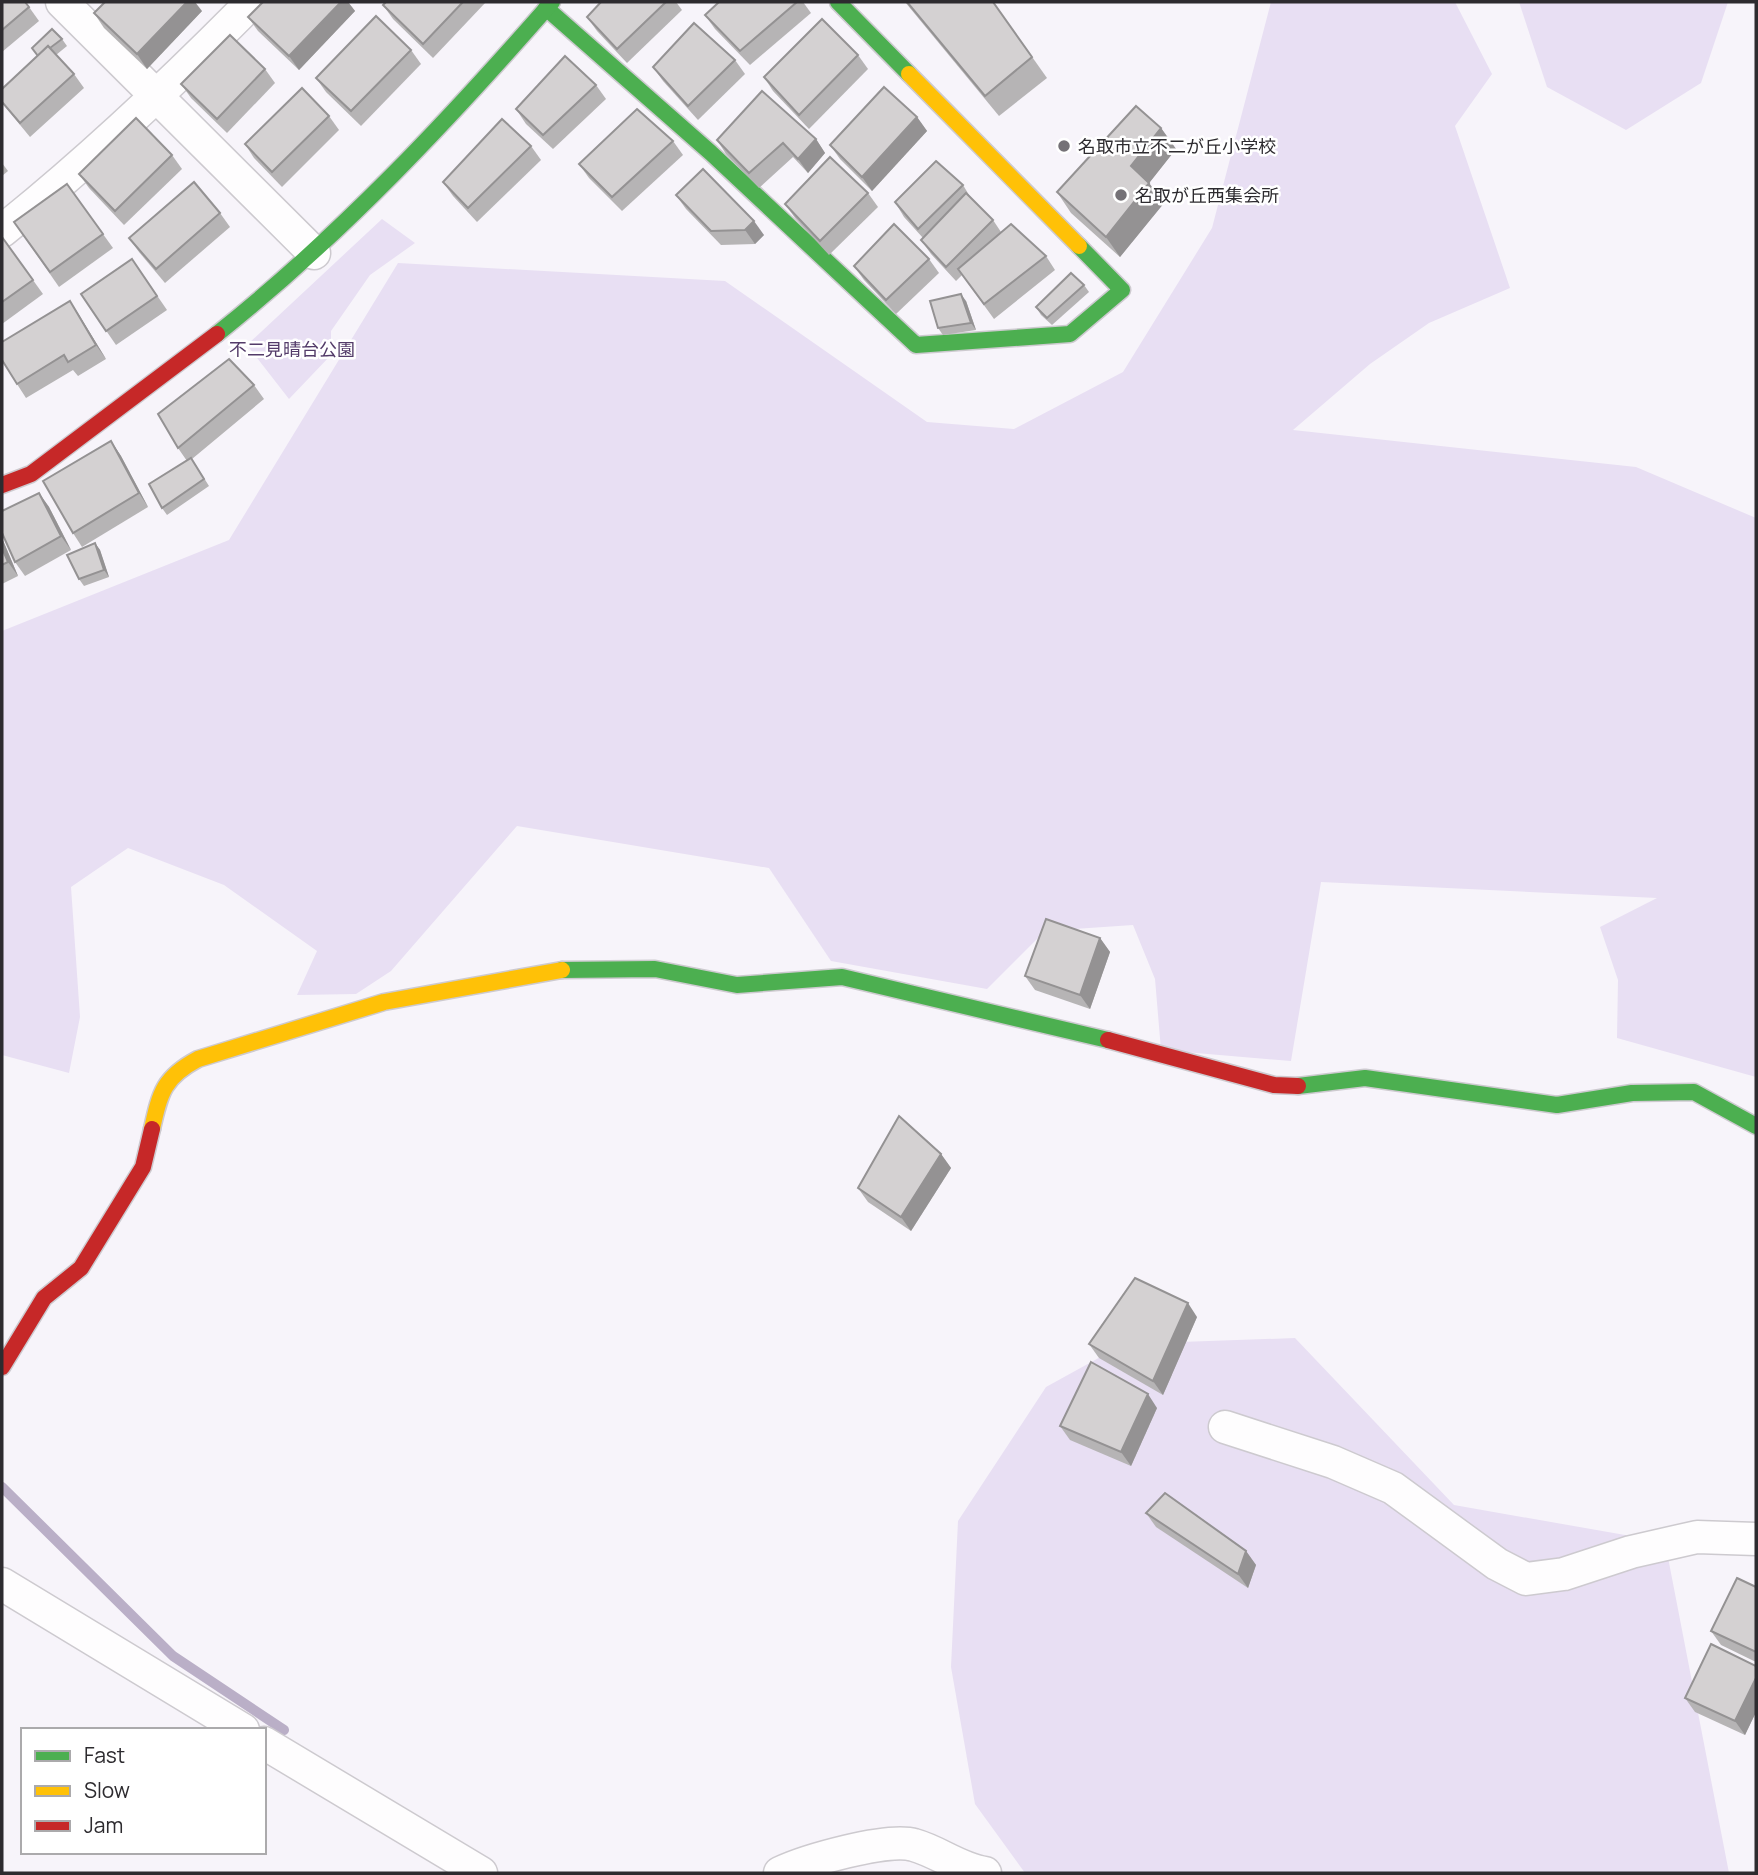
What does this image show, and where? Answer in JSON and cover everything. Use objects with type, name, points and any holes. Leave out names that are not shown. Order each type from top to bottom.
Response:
[{"type":"street","points":[[62,2],[314,253]]},
{"type":"street","points":[[2,232],[76,172],[158,97],[252,2]]},
{"type":"street","points":[[2,485],[30,474],[184,358],[314,253],[403,166],[549,5],[916,345],[1070,334],[1122,290],[838,2]]},
{"type":"street","points":[[2,1367],[44,1298],[81,1268],[143,1167],[159,1097],[174,1072],[198,1059],[384,1002],[566,969],[655,969],[737,985],[842,977],[1051,1024],[1275,1085],[1307,1087],[1365,1078],[1557,1105],[1632,1093],[1695,1092],[1756,1126]]},
{"type":"street","points":[[1225,1427],[1333,1462],[1393,1488],[1497,1564],[1526,1579],[1564,1574],[1631,1552],[1697,1537],[1756,1539]]},
{"type":"street","points":[[2,1584],[240,1728]]},
{"type":"street","points":[[266,1744],[481,1873]]},
{"type":"street","points":[[780,1873],[800,1863],[866,1848],[912,1844],[968,1870],[985,1873]]},
{"type":"green space","points":[[1271,2],[1455,2],[1492,74],[1455,126],[1510,288],[1429,323],[1370,364],[1293,430],[1636,467],[1756,518],[1756,1077],[1617,1038],[1618,980],[1600,927],[1657,898],[1321,882],[1291,1061],[1161,1050],[1155,979],[1133,925],[1045,931],[987,989],[831,961],[769,868],[517,826],[391,971],[356,994],[297,995],[317,951],[224,885],[128,848],[71,887],[80,1017],[69,1073],[2,1055],[2,631],[229,540],[398,263],[725,281],[927,422],[1014,429],[1123,372],[1212,228]]},
{"type":"green space","points":[[1519,2],[1728,2],[1701,83],[1626,130],[1547,87]]},
{"type":"green space","name":"不二見晴台公園","points":[[382,219],[415,243],[370,275],[331,331],[331,355],[289,399],[247,345]]},
{"type":"green space","points":[[1295,1338],[1454,1505],[1665,1542],[1729,1873],[1025,1873],[975,1804],[951,1667],[958,1521],[1046,1387],[1124,1344]]},
{"type":"building","points":[[2,2],[25,2],[29,7],[2,30]]},
{"type":"building","points":[[105,2],[187,2],[137,54],[94,13]]},
{"type":"building","points":[[263,2],[341,2],[289,56],[248,17]]},
{"type":"building","points":[[386,2],[463,2],[423,44],[383,5]]},
{"type":"building","points":[[601,2],[666,2],[617,49],[587,17]]},
{"type":"building","points":[[719,2],[797,2],[740,51],[705,15]]},
{"type":"building","points":[[907,2],[993,2],[1032,57],[985,96]]},
{"type":"building","points":[[376,16],[411,50],[351,111],[316,78]]},
{"type":"building","points":[[822,19],[858,55],[799,115],[764,77]]},
{"type":"building","points":[[694,23],[735,60],[688,106],[653,67]]},
{"type":"building","points":[[52,29],[62,39],[50,48],[48,46],[38,56],[32,48]]},
{"type":"building","points":[[230,35],[265,69],[217,119],[181,84]]},
{"type":"building","points":[[48,46],[74,74],[20,123],[2,102],[2,89]]},
{"type":"building","points":[[565,56],[596,85],[543,135],[516,109]]},
{"type":"building","points":[[884,87],[917,117],[862,177],[830,145]]},
{"type":"building","points":[[302,88],[329,116],[272,172],[245,144]]},
{"type":"building","points":[[762,91],[816,139],[798,159],[783,143],[749,173],[717,140]]},
{"type":"building","points":[[1136,106],[1161,128],[1131,166],[1149,183],[1106,237],[1057,192]]},
{"type":"building","points":[[637,109],[673,141],[612,197],[579,164]]},
{"type":"building","points":[[136,118],[172,155],[115,211],[79,174]]},
{"type":"building","points":[[502,119],[531,146],[468,208],[443,182]]},
{"type":"building","points":[[830,157],[868,193],[820,241],[785,204]]},
{"type":"building","points":[[936,161],[963,185],[918,229],[895,202]]},
{"type":"building","points":[[703,169],[754,221],[745,230],[711,231],[676,195]]},
{"type":"building","points":[[194,182],[220,213],[156,269],[129,238]]},
{"type":"building","points":[[67,184],[103,234],[50,272],[14,222]]},
{"type":"building","points":[[966,193],[993,220],[946,267],[921,240]]},
{"type":"building","points":[[894,224],[929,259],[886,300],[854,266]]},
{"type":"building","points":[[1011,224],[1046,256],[984,304],[958,269]]},
{"type":"building","points":[[2,237],[33,280],[2,302]]},
{"type":"building","points":[[132,259],[157,296],[106,331],[81,294]]},
{"type":"building","points":[[1071,273],[1084,285],[1047,318],[1036,307]]},
{"type":"building","points":[[961,294],[971,323],[938,328],[930,301]]},
{"type":"building","points":[[70,301],[96,345],[68,362],[64,355],[17,384],[2,360],[2,342]]},
{"type":"building","points":[[229,359],[254,385],[178,448],[158,414]]},
{"type":"building","points":[[111,441],[139,493],[73,533],[43,481]]},
{"type":"building","points":[[191,458],[204,479],[162,508],[149,484]]},
{"type":"building","points":[[39,493],[61,536],[15,562],[2,533],[2,511]]},
{"type":"building","points":[[95,543],[104,570],[79,579],[67,555]]},
{"type":"building","points":[[2,548],[8,562],[2,565]]},
{"type":"building","points":[[1046,919],[1100,938],[1080,995],[1025,976]]},
{"type":"building","points":[[899,1116],[941,1154],[901,1217],[858,1188]]},
{"type":"building","points":[[1135,1278],[1188,1303],[1153,1381],[1089,1344]]},
{"type":"building","points":[[1091,1362],[1148,1394],[1121,1452],[1060,1426]]},
{"type":"building","points":[[1165,1493],[1246,1551],[1238,1574],[1146,1513]]},
{"type":"building","points":[[1737,1578],[1756,1587],[1756,1652],[1711,1631]]},
{"type":"building","points":[[1711,1644],[1756,1666],[1756,1678],[1735,1721],[1685,1698]]},
{"type":"waterway","points":[[2,1487],[173,1656],[284,1730]]},
{"type":"traffic: fast","points":[[217,334],[307,257],[392,176],[552,2]]},
{"type":"traffic: fast","points":[[838,2],[909,74]]},
{"type":"traffic: fast","points":[[546,8],[711,153],[916,345],[1070,334],[1122,290],[1079,246]]},
{"type":"traffic: fast","points":[[562,970],[655,969],[737,985],[842,977],[1108,1040]]},
{"type":"traffic: fast","points":[[1298,1086],[1365,1078],[1557,1105],[1632,1093],[1694,1092],[1756,1126]]},
{"type":"traffic: slow","points":[[909,74],[1079,246]]},
{"type":"traffic: slow","points":[[152,1129],[165,1087],[178,1072],[198,1059],[384,1002],[562,970]]},
{"type":"traffic: jam","points":[[2,485],[31,474],[217,334]]},
{"type":"traffic: jam","points":[[1108,1040],[1274,1085],[1298,1086]]},
{"type":"traffic: jam","points":[[2,1367],[44,1298],[81,1268],[143,1167],[152,1129]]},
{"type":"place","name":"名取市立不二が丘小学校","points":[[1064,146]]},
{"type":"place","name":"名取が丘西集会所","points":[[1121,195]]}]
